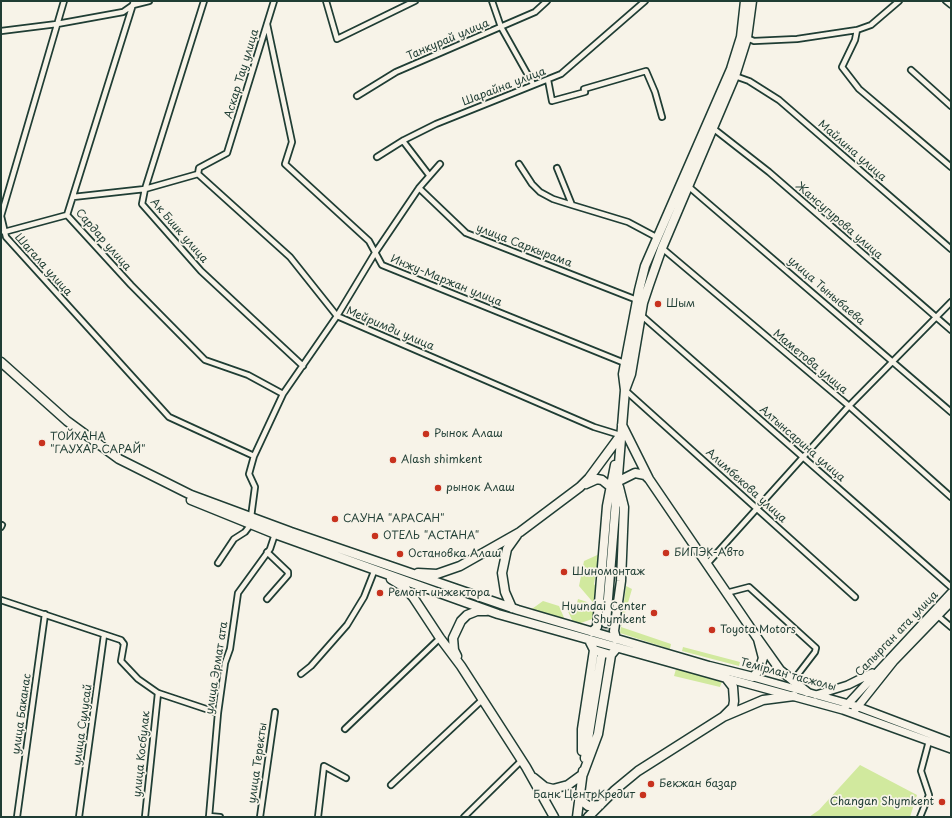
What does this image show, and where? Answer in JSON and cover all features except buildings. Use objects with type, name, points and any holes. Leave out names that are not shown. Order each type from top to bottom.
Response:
[{"type":"highway","points":[[629,364],[658,244],[731,68],[741,37],[745,1]]},
{"type":"highway","points":[[594,629],[613,483],[619,449],[625,390],[631,374],[629,364],[637,300],[646,266],[688,186],[714,129],[735,76],[747,38],[752,1]]},
{"type":"highway","points":[[1,362],[67,421],[119,459],[191,495],[251,520],[275,534],[489,610],[590,642],[614,652]]},
{"type":"highway","points":[[1,370],[66,427],[93,448],[116,463],[155,484],[251,520],[392,567],[426,574],[449,570],[520,532],[580,487],[589,478],[620,435]]},
{"type":"highway","points":[[622,425],[632,449],[649,479],[758,640],[780,670],[792,682],[811,694]]},
{"type":"highway","points":[[580,487],[597,479],[613,483],[635,473],[645,475],[649,479]]},
{"type":"highway","points":[[606,623],[616,492],[613,483]]},
{"type":"highway","points":[[613,483],[624,506],[621,581],[615,635]]},
{"type":"highway","points":[[512,608],[504,588],[502,573],[503,561],[507,549],[520,532]]},
{"type":"highway","name":"Темірлан тасжолы","points":[[392,567],[512,608],[615,635],[753,677]]},
{"type":"highway","points":[[379,571],[404,587],[413,596],[440,638],[461,666],[523,764],[554,817]]},
{"type":"highway","points":[[461,666],[454,650],[453,638],[456,629],[467,615],[477,611],[489,610]]},
{"type":"highway","points":[[753,677],[760,670],[764,658],[758,640]]},
{"type":"highway","points":[[583,774],[582,729],[594,650],[590,642]]},
{"type":"highway","points":[[594,650],[614,652]]},
{"type":"highway","points":[[523,764],[538,783],[553,789],[568,785],[583,774],[598,734],[614,652]]},
{"type":"highway","name":"Темірлан тасжолы","points":[[614,652],[726,678]]},
{"type":"highway","points":[[577,817],[601,658]]},
{"type":"highway","points":[[588,817],[615,790],[654,759],[723,716],[733,707],[733,687],[726,678]]},
{"type":"highway","points":[[723,716],[763,700],[794,696]]},
{"type":"highway","points":[[580,794],[582,801],[588,806],[600,805]]},
{"type":"main road","name":"Сапырган ата улица","points":[[843,710],[847,703],[951,593]]},
{"type":"main road","name":"Сапырган ата улица","points":[[853,714],[856,706],[894,661],[951,602]]},
{"type":"main road","points":[[811,694],[848,685],[880,668]]},
{"type":"main road","name":"Темірлан тасжолы","points":[[753,677],[847,703],[951,742]]},
{"type":"main road","name":"Темірлан тасжолы","points":[[726,678],[843,710],[951,749]]},
{"type":"street","name":"Шагала улица","points":[[64,1],[1,216],[4,232],[10,243],[170,417],[254,456]]},
{"type":"street","points":[[1,31],[57,24],[123,12],[133,3],[149,1]]},
{"type":"street","name":"Ак Биик улица","points":[[204,1],[145,189],[142,204],[201,271],[303,366]]},
{"type":"street","name":"Аскар Тау улица","points":[[198,174],[199,168],[227,153],[274,1]]},
{"type":"street","points":[[326,1],[336,39],[415,1]]},
{"type":"street","points":[[492,1],[501,27],[533,84]]},
{"type":"street","name":"Танкурай улица","points":[[357,96],[396,72],[535,12],[547,1]]},
{"type":"street","name":"Шарайна улица","points":[[377,157],[403,141],[436,124],[561,74],[645,1]]},
{"type":"street","points":[[747,38],[754,41],[797,39],[857,30],[871,25],[899,1]]},
{"type":"street","points":[[946,1],[951,5]]},
{"type":"street","name":"Сардар улица","points":[[133,3],[67,215],[131,285],[205,360],[248,375],[283,394]]},
{"type":"street","name":"Инжу-Маржан улица","points":[[267,24],[292,142],[285,164],[369,241],[382,265],[629,364]]},
{"type":"street","points":[[857,30],[855,40],[843,62],[843,71],[859,89],[951,167]]},
{"type":"street","points":[[911,70],[951,106]]},
{"type":"street","points":[[548,80],[552,101],[585,92],[584,89],[646,72],[655,92],[662,117]]},
{"type":"street","name":"Майлина улица","points":[[735,76],[749,81],[779,100],[951,249]]},
{"type":"street","name":"Жансугурова улица","points":[[714,129],[769,172],[951,330]]},
{"type":"street","points":[[403,141],[429,175]]},
{"type":"street","points":[[218,563],[234,539],[245,532],[251,520],[255,487],[249,474],[254,456],[283,394],[303,366],[375,253],[419,188],[440,164]]},
{"type":"street","name":"Маметова улица","points":[[519,164],[540,192],[553,199],[628,222],[658,244],[849,406],[951,497]]},
{"type":"street","points":[[557,168],[572,205]]},
{"type":"street","points":[[73,197],[145,189],[198,174]]},
{"type":"street","name":"Мейримди улица","points":[[198,174],[290,257],[336,316],[594,427],[620,435]]},
{"type":"street","name":"улица Тыныбаева","points":[[688,186],[951,412]]},
{"type":"street","name":"улица Саркырама","points":[[419,188],[466,233],[637,300]]},
{"type":"street","points":[[4,232],[67,215]]},
{"type":"street","points":[[707,564],[849,406],[892,360],[951,302]]},
{"type":"street","name":"Алтынсарина улица","points":[[641,315],[951,587]]},
{"type":"street","name":"Алимбекова улица","points":[[625,390],[855,596]]},
{"type":"street","name":"улица Эрмат ата","points":[[209,816],[218,713],[225,663],[230,649],[238,593],[270,548],[275,534]]},
{"type":"street","points":[[267,552],[288,572],[288,575],[267,600]]},
{"type":"street","points":[[300,674],[312,666],[347,625],[379,571]]},
{"type":"street","points":[[726,593],[749,587],[816,648],[815,652],[792,682]]},
{"type":"street","points":[[1,600],[45,614],[104,636],[121,640],[124,644],[121,661],[138,679],[158,693],[218,713]]},
{"type":"street","name":"улица Баканас","points":[[17,817],[45,614]]},
{"type":"street","points":[[938,616],[951,627]]},
{"type":"street","name":"улица Сулусай","points":[[79,817],[104,636]]},
{"type":"street","points":[[345,729],[440,638]]},
{"type":"street","name":"улица Косбулак","points":[[145,817],[158,693]]},
{"type":"street","points":[[391,785],[482,700]]},
{"type":"street","name":"улица Теректы","points":[[260,817],[275,712]]},
{"type":"street","points":[[920,817],[928,795],[921,771],[929,741]]},
{"type":"street","points":[[464,817],[523,764]]},
{"type":"street","points":[[318,817],[324,766],[346,778]]},
{"type":"street","points":[[209,816],[220,817]]},
{"type":"green space","points":[[604,552],[602,565],[597,567],[594,584],[598,589],[597,607],[579,586],[584,561]]},
{"type":"green space","points":[[626,586],[632,589],[621,627],[671,644],[670,649],[620,633]]},
{"type":"green space","points":[[578,599],[587,602],[597,613],[595,618],[578,624],[573,622],[565,605],[576,607]]},
{"type":"green space","points":[[543,601],[559,606],[565,620],[529,611]]},
{"type":"green space","points":[[683,647],[740,662],[739,666],[682,651]]},
{"type":"green space","points":[[676,669],[722,681],[720,687],[674,676]]},
{"type":"green space","points":[[860,765],[917,795],[910,817],[809,817],[819,810]]},
{"type":"tunnel","points":[[601,658],[606,623]]},
{"type":"place","name":"Шым","points":[[658,304]]},
{"type":"place","name":"Рынок Алаш","points":[[426,434]]},
{"type":"place","name":"ТОЙХАНА \"ГАУХАР САРАЙ\"","points":[[42,443]]},
{"type":"place","name":"Alash shimkent","points":[[393,460]]},
{"type":"place","name":"рынок Алаш","points":[[438,488]]},
{"type":"place","name":"САУНА \"АРАСАН\"","points":[[335,519]]},
{"type":"place","name":"ОТЕЛЬ \"АСТАНА\"","points":[[375,536]]},
{"type":"place","name":"БИПЭК-Авто","points":[[666,553]]},
{"type":"place","name":"Остановка Алаш","points":[[400,554]]},
{"type":"place","name":"Шиномонтаж","points":[[564,572]]},
{"type":"place","name":"Ремонт инжектора","points":[[380,593]]},
{"type":"place","name":"Hyundai Center Shymkent","points":[[654,613]]},
{"type":"place","name":"Toyota Motors","points":[[712,630]]},
{"type":"place","name":"Бекжан базар","points":[[651,784]]},
{"type":"place","name":"Банк ЦентрКредит","points":[[643,795]]},
{"type":"place","name":"Changan Shymkent","points":[[942,802]]}]
